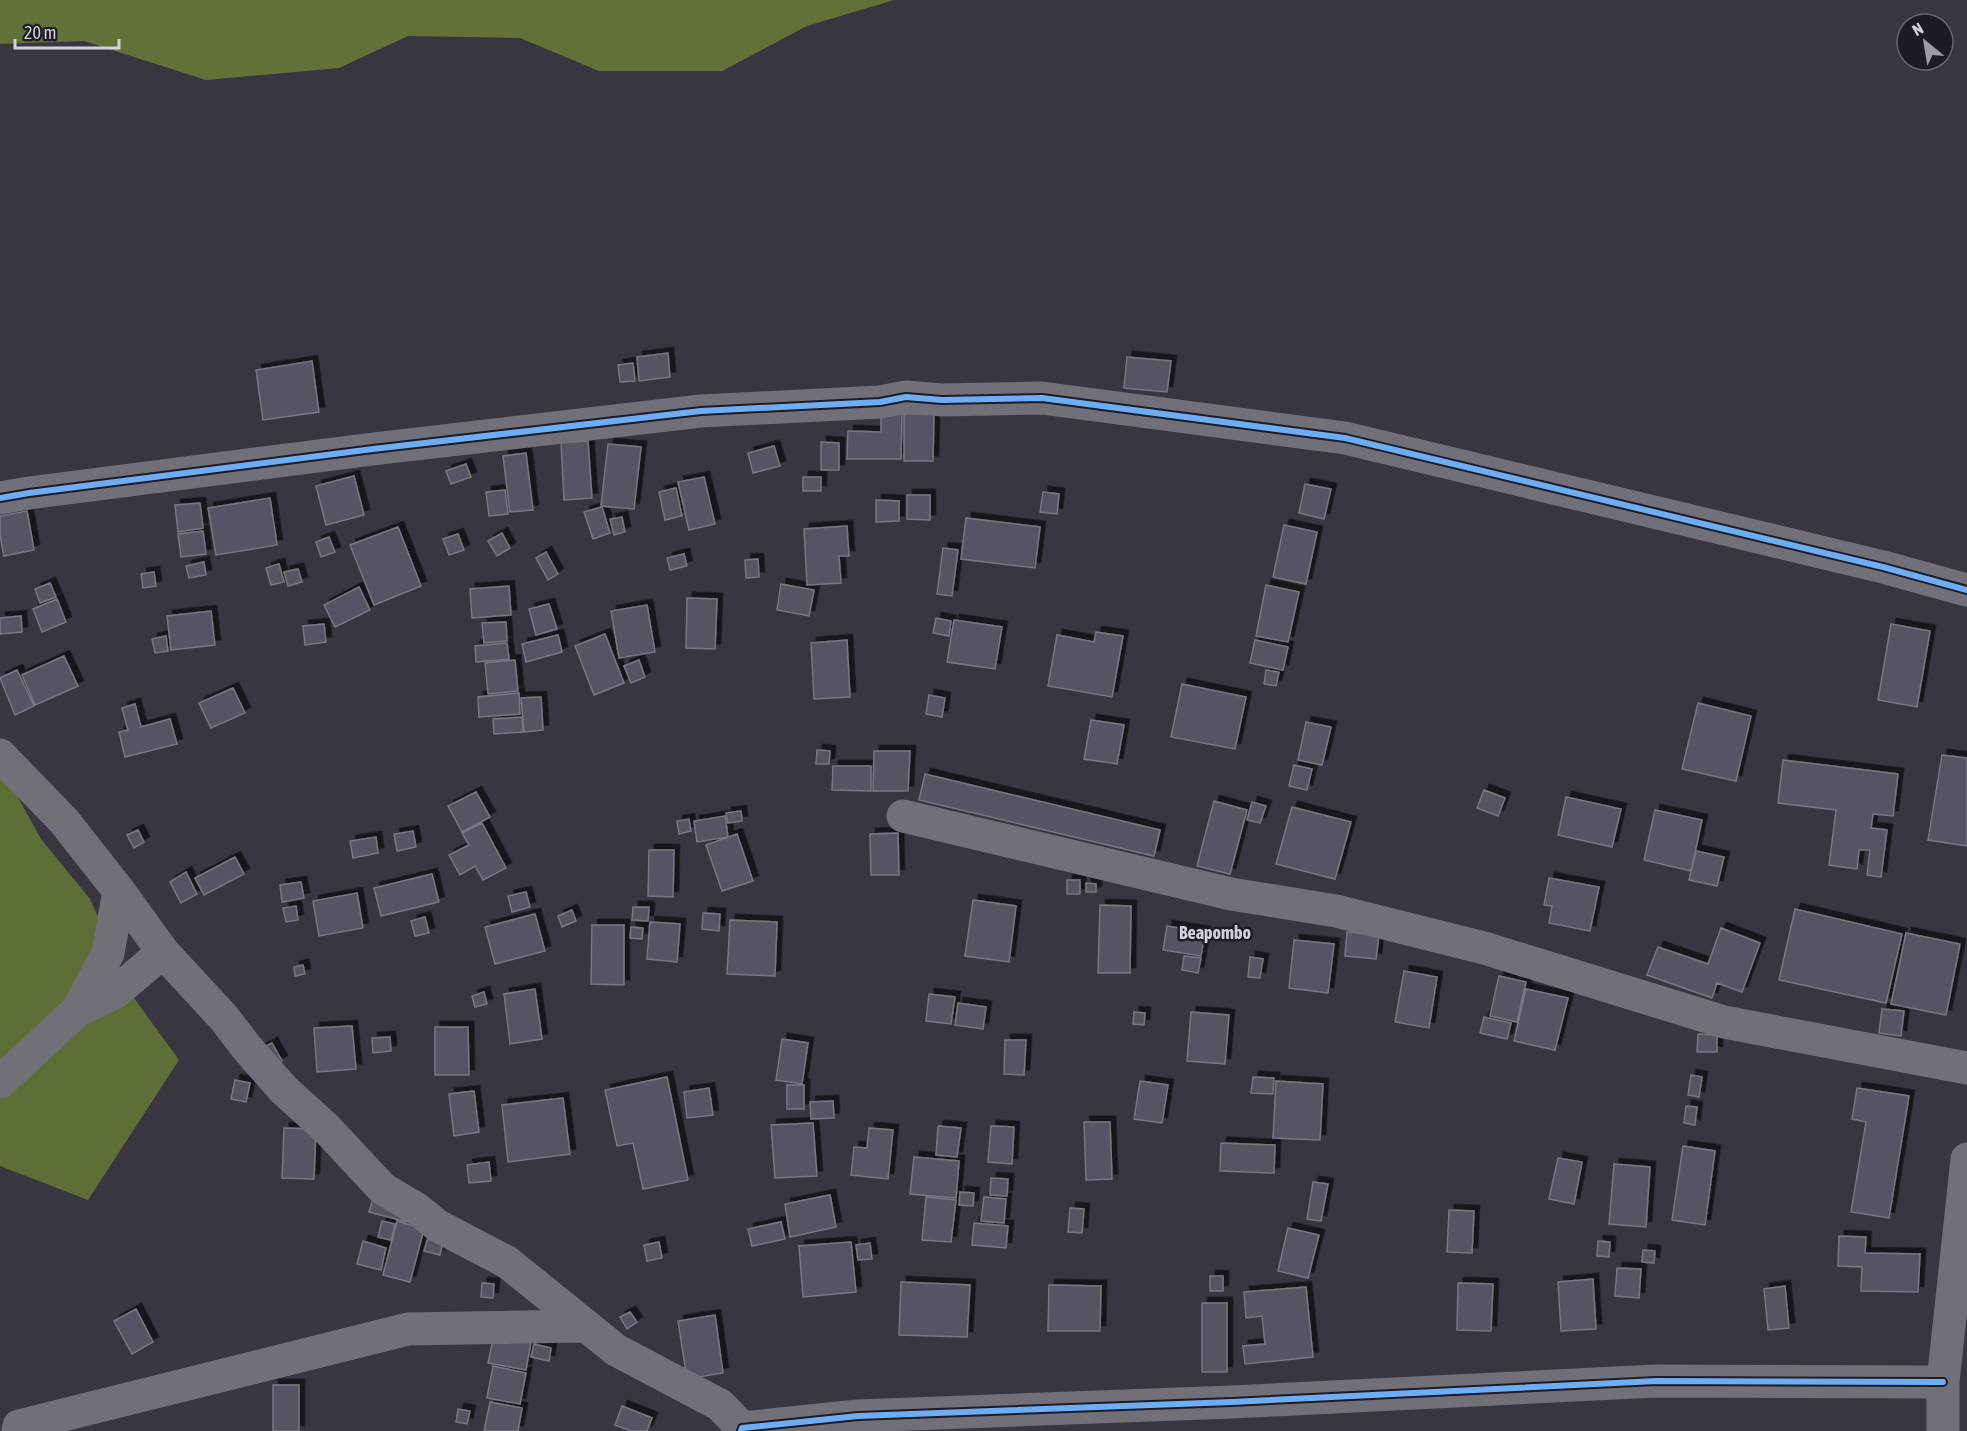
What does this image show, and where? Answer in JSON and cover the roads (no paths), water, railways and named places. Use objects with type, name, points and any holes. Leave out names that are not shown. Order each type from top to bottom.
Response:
[{"type":"street","points":[[0,498],[373,449],[700,411],[880,402],[906,398],[942,400],[1042,398],[1345,438],[1883,567],[1967,590]]},
{"type":"street","points":[[0,755],[64,821],[163,952],[225,1018],[247,1048],[284,1090],[326,1128],[383,1188],[417,1209],[438,1226],[507,1262],[583,1326],[616,1350],[720,1406],[742,1430],[858,1416],[1232,1402],[1656,1381],[1944,1382]]},
{"type":"street","points":[[903,816],[1231,894],[1336,911],[1484,948],[1724,1023],[1967,1068]]},
{"type":"street","points":[[77,1011],[108,953],[119,891]]},
{"type":"street","points":[[0,1082],[77,1011],[116,992],[163,952]]},
{"type":"street","points":[[1943,1431],[1944,1382],[1967,1159]]},
{"type":"street","points":[[18,1431],[19,1426],[408,1329],[583,1326]]},
{"type":"district","name":"Beapombo","points":[[1215,933]]}]
